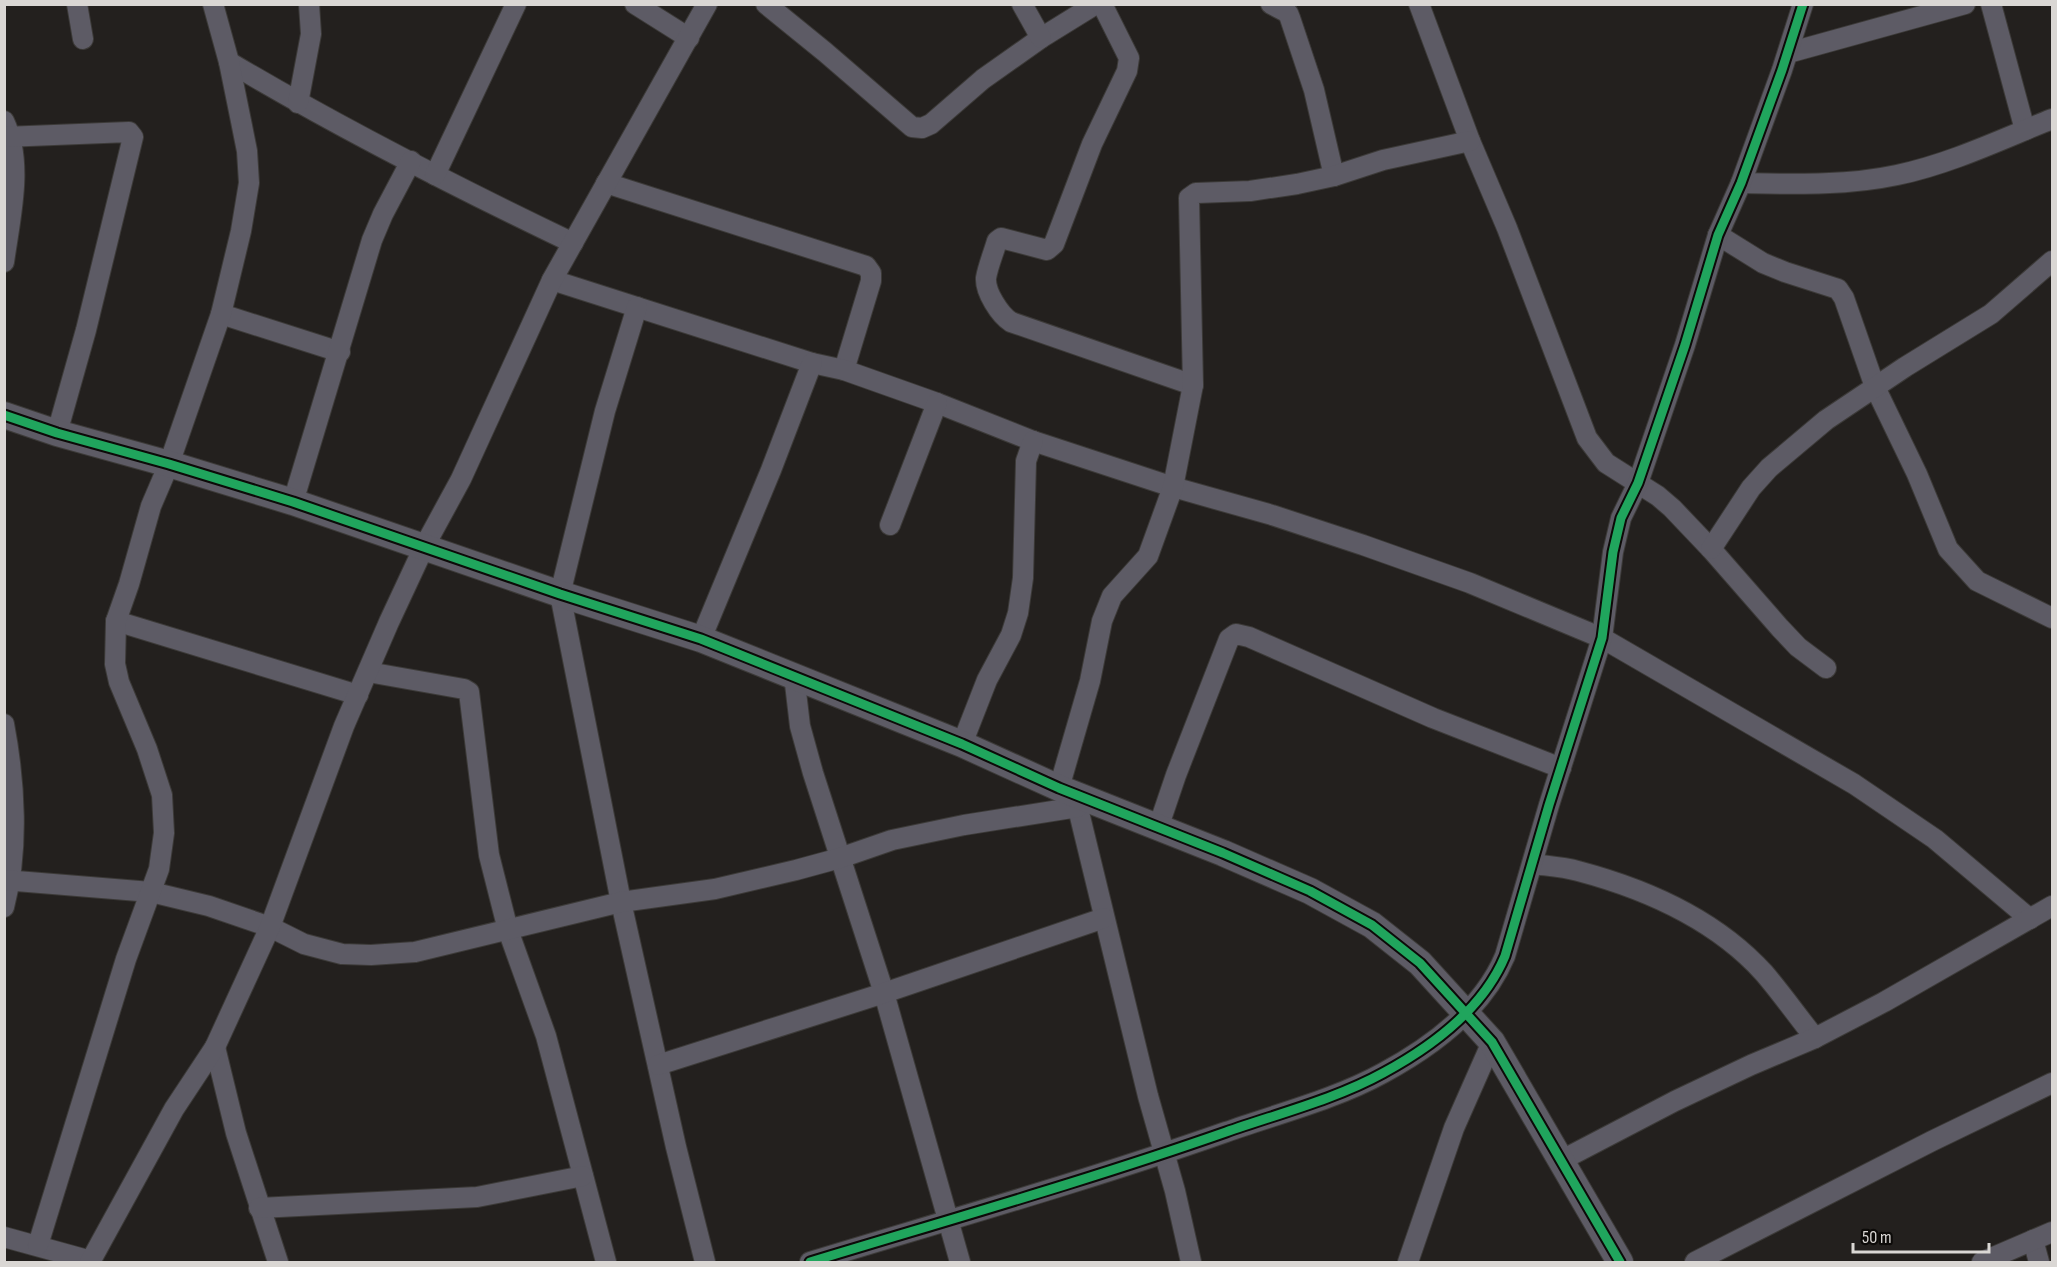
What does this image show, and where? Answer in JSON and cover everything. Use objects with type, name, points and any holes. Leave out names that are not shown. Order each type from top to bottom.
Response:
[{"type":"street","points":[[77,4],[83,39]]},
{"type":"street","points":[[38,1245],[126,958],[159,868],[164,833],[162,795],[147,749],[119,682],[116,664],[116,621],[151,507],[169,464],[221,314],[249,183],[247,151],[229,62],[213,4]]},
{"type":"street","points":[[298,103],[312,34],[309,4]]},
{"type":"street","points":[[435,175],[516,4]]},
{"type":"street","points":[[634,4],[688,38]]},
{"type":"street","points":[[4,1237],[91,1262],[174,1109],[215,1047],[270,927],[340,738],[424,547],[461,479],[552,280],[707,4]]},
{"type":"street","points":[[766,4],[912,126],[922,128],[931,124],[983,79],[1041,38],[1096,4]]},
{"type":"street","points":[[1022,4],[1041,38]]},
{"type":"street","points":[[1102,4],[1129,58],[1127,71],[1092,144],[1054,243],[1047,250],[1000,238],[997,241],[986,280],[996,306],[1002,316],[1011,322],[1193,385]]},
{"type":"street","points":[[1271,4],[1288,13],[1290,18],[1314,90],[1334,176]]},
{"type":"street","points":[[1419,4],[1470,141],[1507,228],[1587,438],[1606,463],[1672,508],[1798,647],[1826,668]]},
{"type":"street","points":[[810,1263],[1164,1154],[1346,1090],[1383,1073],[1431,1043],[1482,996],[1497,975],[1505,956],[1602,638],[1613,552],[1621,518],[1638,483],[1685,345],[1718,235],[1741,183],[1788,53],[1803,4]]},
{"type":"street","points":[[1788,53],[1965,4]]},
{"type":"street","points":[[1991,4],[2025,130]]},
{"type":"street","points":[[229,62],[298,103],[435,175],[573,243]]},
{"type":"street","points":[[1741,183],[1850,182],[1898,175],[1947,161],[2052,119]]},
{"type":"street","points":[[4,262],[14,164],[7,131],[129,132],[133,137],[86,330],[57,433]]},
{"type":"street","points":[[1191,1263],[1175,1191],[1070,796],[1102,621],[1113,596],[1148,556],[1173,488],[1193,385],[1189,198],[1196,193],[1250,191],[1298,184],[1334,176],[1383,160],[1470,141]]},
{"type":"street","points":[[293,502],[372,240],[383,213],[411,161]]},
{"type":"street","points":[[606,183],[866,266],[871,273],[871,281],[844,370]]},
{"type":"street","points":[[1718,235],[1763,263],[1838,289],[1844,298],[1875,387],[1917,474],[1948,549],[1977,581],[2052,618]]},
{"type":"street","points":[[1711,549],[1751,488],[1769,468],[1826,420],[1991,314],[2052,261]]},
{"type":"street","points":[[552,280],[812,363],[844,370],[1034,441],[1173,488],[1272,515],[1363,545],[1470,583],[1602,638],[1854,784],[1935,840],[2030,919]]},
{"type":"street","points":[[637,307],[605,411],[560,594],[621,902],[676,1147],[705,1263]]},
{"type":"street","points":[[221,314],[340,352]]},
{"type":"street","points":[[701,639],[771,470],[812,363]]},
{"type":"street","points":[[890,525],[937,403]]},
{"type":"street","points":[[4,415],[57,433],[293,502],[560,594],[701,639],[962,744],[1070,796],[1223,853],[1311,891],[1372,925],[1420,963],[1492,1042],[1620,1263]]},
{"type":"street","points":[[962,744],[987,680],[1011,635],[1018,613],[1023,578],[1026,461],[1034,441]]},
{"type":"street","points":[[116,621],[358,695]]},
{"type":"street","points":[[1158,828],[1229,639],[1236,634],[1248,637],[1433,718],[1561,768]]},
{"type":"street","points":[[368,672],[464,689],[469,692],[489,855],[508,930],[546,1036],[606,1263]]},
{"type":"street","points":[[794,675],[800,726],[884,993],[960,1263]]},
{"type":"street","points":[[4,724],[12,764],[13,814],[4,907]]},
{"type":"street","points":[[8,881],[151,892],[209,906],[270,927],[304,944],[342,954],[415,952],[621,902],[715,889],[840,858],[902,837],[964,825],[1070,796]]},
{"type":"street","points":[[1533,864],[1576,870],[1616,883],[1663,900],[1700,921],[1732,944],[1764,973],[1815,1038]]},
{"type":"street","points":[[1560,1161],[1675,1101],[1815,1038],[1884,1002],[2052,906]]},
{"type":"street","points":[[658,1065],[884,993],[1104,918]]},
{"type":"street","points":[[1408,1263],[1454,1128],[1492,1042]]},
{"type":"street","points":[[215,1047],[236,1133],[278,1263]]},
{"type":"street","points":[[1695,1263],[1932,1141],[2052,1083]]},
{"type":"street","points":[[259,1208],[477,1197],[583,1176]]},
{"type":"street","points":[[1982,1263],[2052,1232]]},
{"type":"street","points":[[2033,1240],[2039,1263]]},
{"type":"cycle path","points":[[810,1262],[1123,1167],[1346,1091],[1420,1051],[1454,1024],[1484,993],[1505,956],[1549,805],[1602,638],[1613,552],[1621,518],[1638,483],[1685,345],[1718,235],[1741,183],[1803,4]]},
{"type":"cycle path","points":[[4,415],[57,433],[293,502],[560,594],[701,639],[962,744],[1059,788],[1223,853],[1310,891],[1372,925],[1420,963],[1492,1042],[1620,1262]]}]
